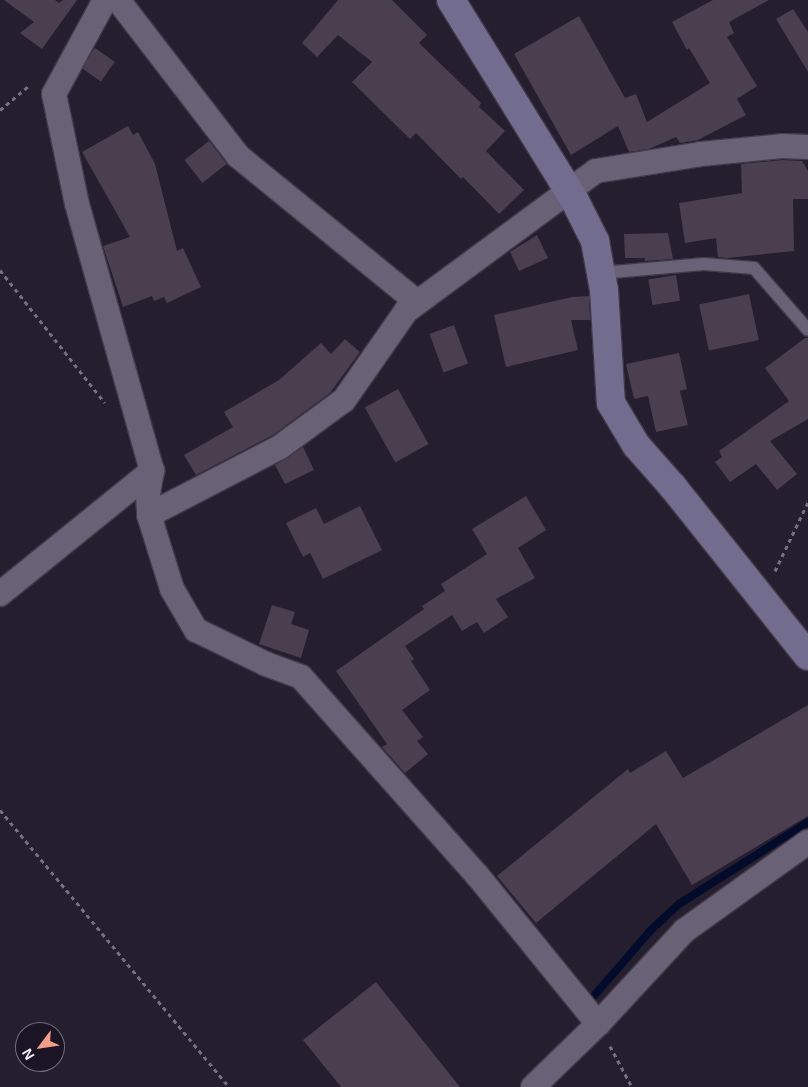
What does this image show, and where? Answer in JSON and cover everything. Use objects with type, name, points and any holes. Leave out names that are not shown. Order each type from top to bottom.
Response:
[{"type":"street","points":[[105,0],[54,94],[77,204],[152,471],[148,493],[149,515],[172,590],[196,630],[266,664],[301,677],[477,875],[598,1024]]},
{"type":"street","points":[[118,0],[238,156],[417,302]]},
{"type":"street","points":[[451,0],[569,190],[595,241],[604,290],[612,403],[636,445],[673,486],[808,656]]},
{"type":"street","points":[[149,515],[280,447],[344,400],[406,311],[596,171],[701,154],[782,146],[808,147]]},
{"type":"street","points":[[0,594],[152,471]]},
{"type":"street","points":[[533,1087],[598,1024],[684,931],[808,842]]},
{"type":"lane","points":[[601,273],[704,264],[754,268],[808,330]]},
{"type":"path","points":[[0,270],[110,409]]},
{"type":"path","points":[[761,598],[808,502]]},
{"type":"path","points":[[0,810],[229,1087]]},
{"type":"path","points":[[598,1024],[632,1087]]},
{"type":"building","points":[[4,0],[55,0],[59,3],[63,0],[77,0],[42,49],[20,33],[34,22]]},
{"type":"building","points":[[338,0],[392,0],[427,35],[419,43],[481,103],[479,107],[505,131],[486,151],[524,190],[499,214],[416,133],[410,139],[352,82],[372,62],[338,35],[317,57],[302,43]]},
{"type":"building","points":[[713,0],[769,0],[729,22],[734,33],[727,37],[757,86],[737,99],[746,115],[698,140],[680,143],[676,137],[649,149],[629,152],[618,126],[571,155],[514,54],[579,16],[625,98],[636,94],[647,122],[710,83],[689,48],[687,50],[672,22]]},
{"type":"building","points":[[793,9],[808,32],[808,72],[776,19]]},
{"type":"building","points":[[95,48],[115,62],[101,81],[81,68]]},
{"type":"building","points":[[128,126],[133,135],[138,132],[155,164],[177,251],[183,248],[201,287],[167,303],[164,297],[154,301],[152,296],[123,307],[103,246],[130,237],[82,152]]},
{"type":"building","points":[[209,141],[227,164],[202,183],[185,160]]},
{"type":"building","points":[[782,160],[802,161],[808,171],[808,199],[793,199],[794,251],[727,258],[718,257],[716,238],[685,243],[679,203],[742,193],[741,164]]},
{"type":"building","points":[[668,233],[673,259],[645,261],[645,258],[625,258],[624,234]]},
{"type":"building","points":[[537,235],[548,258],[519,271],[510,252]]},
{"type":"building","points":[[676,275],[680,301],[652,305],[648,279]]},
{"type":"building","points":[[749,294],[759,340],[709,351],[699,305]]},
{"type":"building","points":[[589,296],[590,320],[571,320],[578,350],[506,367],[494,315],[572,297]]},
{"type":"building","points":[[454,325],[468,364],[444,372],[430,334]]},
{"type":"building","points":[[805,338],[808,338],[808,419],[770,441],[797,474],[777,490],[756,464],[730,482],[715,462],[722,457],[719,451],[789,401],[765,368]]},
{"type":"building","points":[[345,339],[360,352],[330,393],[273,435],[196,475],[184,455],[233,427],[224,412],[279,380],[321,343],[331,354]]},
{"type":"building","points":[[679,353],[687,389],[680,391],[688,425],[656,432],[648,396],[634,399],[626,364]]},
{"type":"building","points":[[398,389],[429,444],[395,463],[365,407]]},
{"type":"building","points":[[303,447],[314,470],[285,484],[275,465]]},
{"type":"building","points":[[526,496],[546,530],[518,548],[535,578],[496,599],[508,617],[484,633],[477,622],[462,631],[452,615],[405,646],[414,659],[411,661],[430,690],[402,710],[423,737],[417,741],[428,754],[405,773],[382,747],[387,744],[336,671],[424,609],[422,606],[445,591],[441,584],[487,554],[472,529]]},
{"type":"building","points":[[360,506],[382,550],[323,579],[310,553],[303,557],[286,523],[316,508],[324,524]]},
{"type":"building","points":[[272,605],[295,612],[291,624],[309,630],[301,658],[259,644]]},
{"type":"building","points":[[808,705],[808,816],[692,885],[656,824],[536,923],[497,876],[628,769],[630,773],[666,751],[683,778]]},
{"type":"building","points":[[376,982],[460,1087],[341,1087],[303,1040]]},
{"type":"waterway","points":[[593,997],[651,930],[679,904],[808,822]]}]
